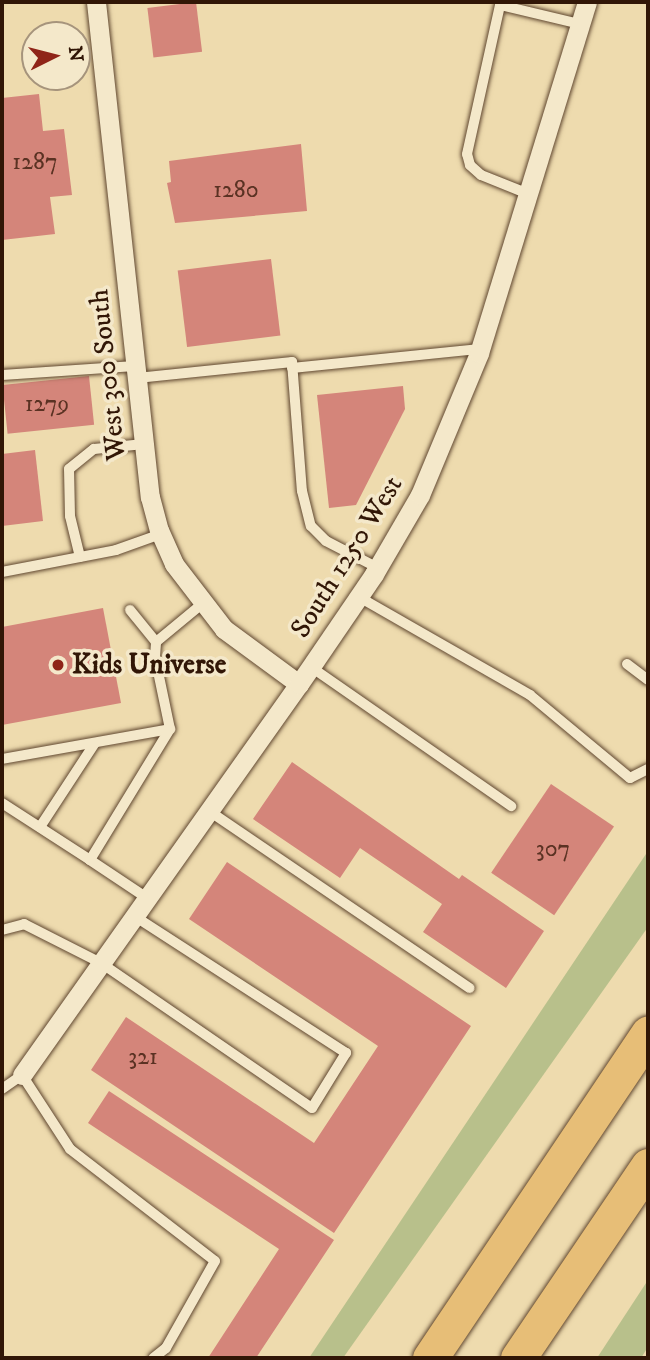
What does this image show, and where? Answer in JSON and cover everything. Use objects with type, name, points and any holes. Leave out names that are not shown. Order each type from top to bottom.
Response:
[{"type":"highway","points":[[430,1358],[648,1034]]},
{"type":"highway","points":[[518,1358],[648,1166]]},
{"type":"street","name":"West 300 South","points":[[96,2],[149,497],[174,564],[202,604],[248,650],[299,684]]},
{"type":"street","name":"South 1250 West","points":[[22,1075],[359,597],[378,568],[440,453],[480,349],[587,2]]},
{"type":"lane","points":[[526,193],[481,176],[467,154],[500,3],[580,24]]},
{"type":"lane","points":[[292,368],[480,349]]},
{"type":"lane","points":[[2,375],[136,372],[292,362],[302,491],[311,526],[326,541],[378,568]]},
{"type":"lane","points":[[80,557],[70,516],[69,469],[94,449],[144,444]]},
{"type":"lane","points":[[2,572],[80,557],[161,534]]},
{"type":"lane","points":[[359,597],[530,695],[630,778],[648,769]]},
{"type":"lane","points":[[156,642],[202,604]]},
{"type":"lane","points":[[90,860],[170,729],[155,657],[156,642],[130,610]]},
{"type":"lane","points":[[627,664],[648,680]]},
{"type":"lane","points":[[311,667],[511,806]]},
{"type":"lane","points":[[2,759],[170,729]]},
{"type":"lane","points":[[40,828],[95,743]]},
{"type":"lane","points":[[2,803],[147,898]]},
{"type":"lane","points":[[209,811],[469,988]]},
{"type":"lane","points":[[2,930],[24,924],[101,963],[312,1108],[346,1054],[134,916]]},
{"type":"lane","points":[[2,1089],[22,1075],[70,1149],[215,1261],[166,1348],[153,1358]]},
{"type":"green space","points":[[648,851],[648,927],[343,1358],[309,1358]]},
{"type":"green space","points":[[648,1280],[648,1347],[641,1358],[597,1358]]},
{"type":"building","points":[[196,2],[202,52],[153,58],[147,8]]},
{"type":"building","points":[[39,94],[43,131],[64,129],[72,195],[50,197],[55,234],[2,240],[2,98]]},
{"type":"building","points":[[301,144],[307,211],[175,223],[167,183],[171,182],[169,161]]},
{"type":"building","points":[[271,259],[280,335],[187,347],[178,270]]},
{"type":"building","points":[[89,376],[94,425],[8,434],[2,385]]},
{"type":"building","points":[[403,386],[405,409],[356,505],[329,508],[317,395]]},
{"type":"building","points":[[35,450],[43,521],[2,526],[2,454]]},
{"type":"building","name":"Kids Universe","points":[[103,608],[121,703],[2,725],[2,627]]},
{"type":"building","points":[[292,762],[459,879],[462,875],[544,931],[506,988],[423,932],[442,904],[360,848],[340,878],[253,819]]},
{"type":"building","points":[[551,784],[614,826],[554,915],[491,873]]},
{"type":"building","points":[[227,862],[471,1026],[334,1233],[91,1070],[126,1017],[314,1143],[378,1046],[189,919]]},
{"type":"building","points":[[109,1091],[334,1240],[256,1358],[208,1358],[279,1249],[88,1123]]},
{"type":"place","name":"Kids Universe","points":[[58,665]]}]
